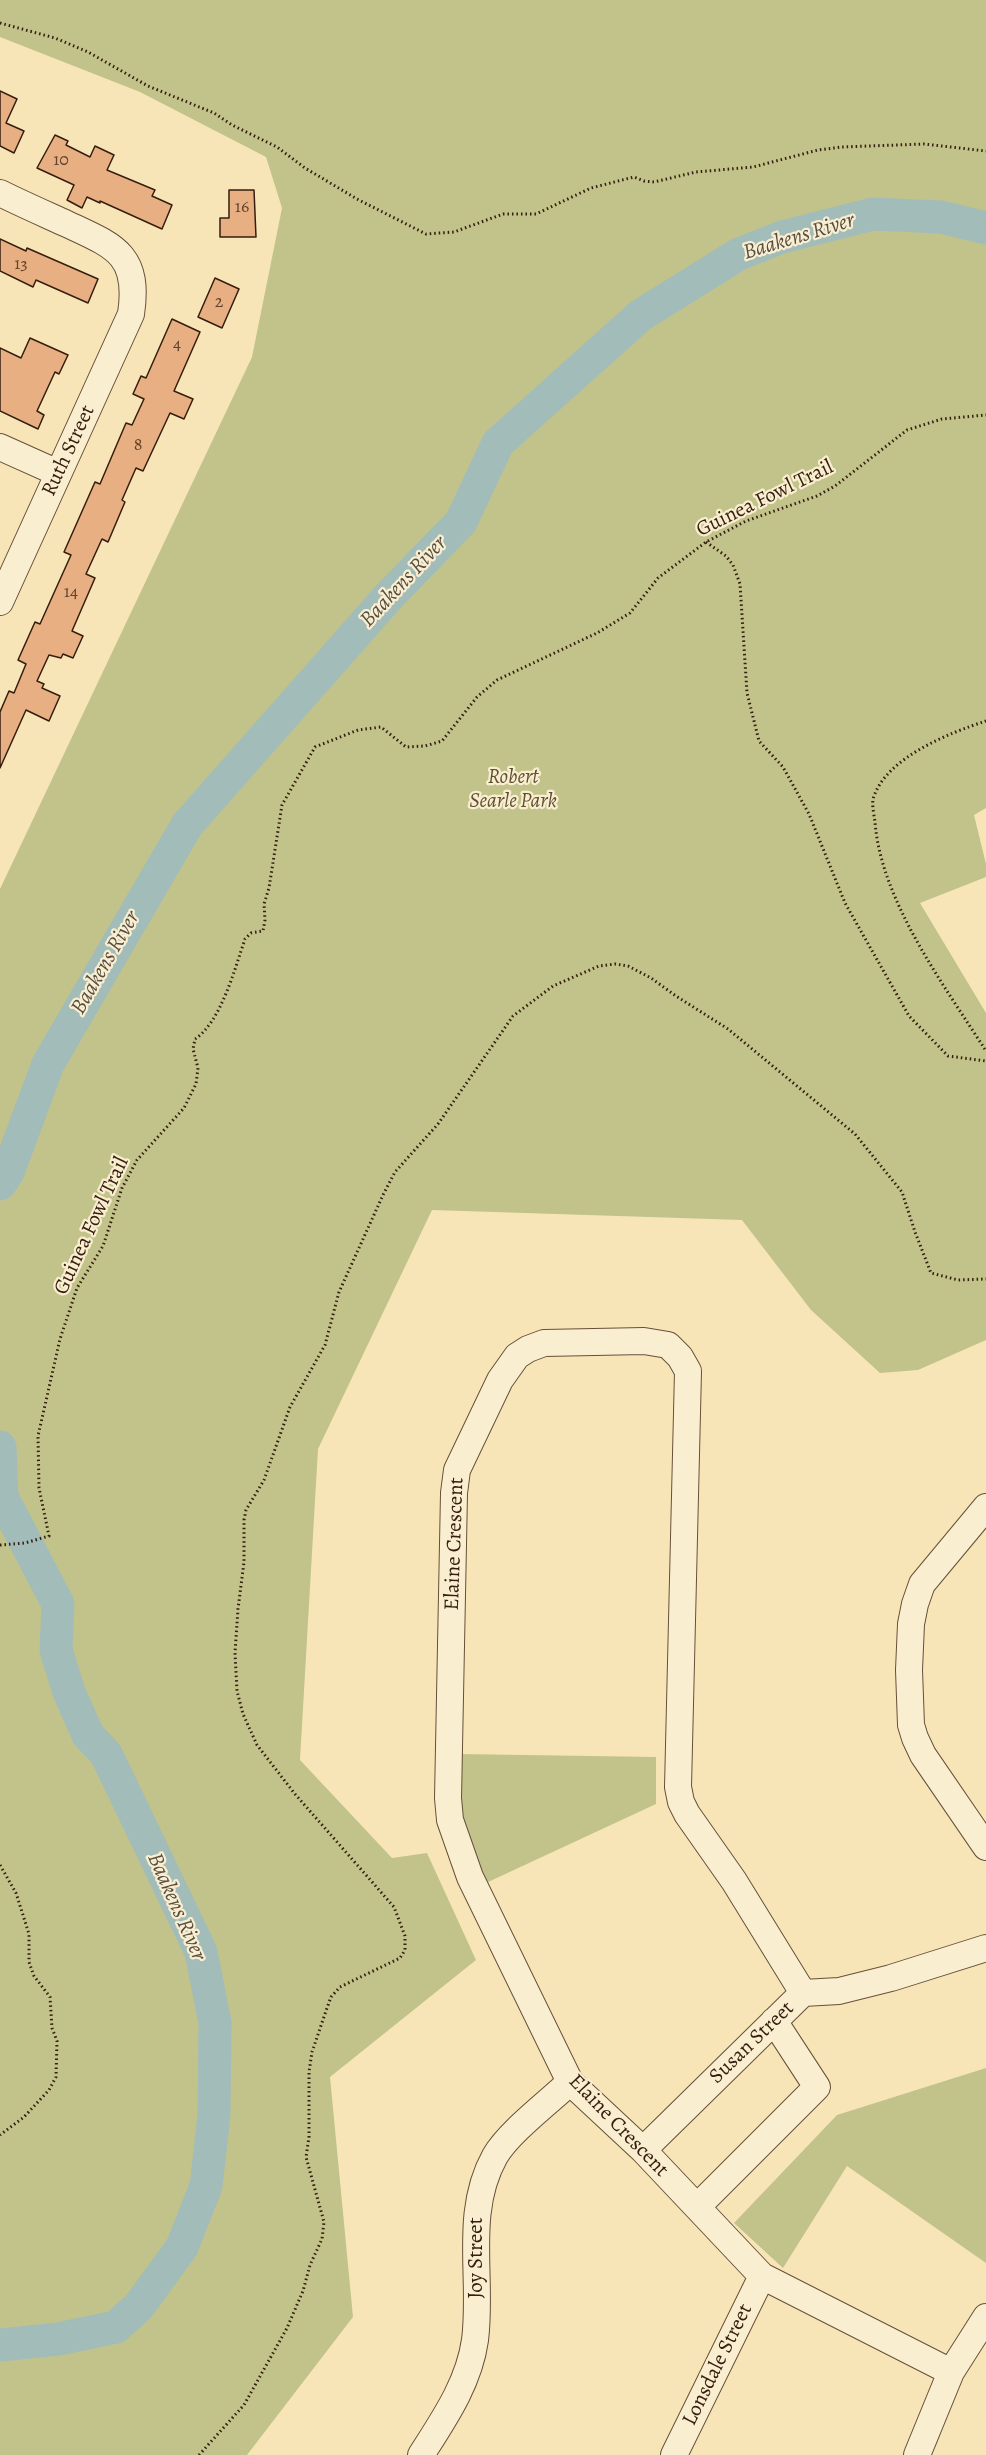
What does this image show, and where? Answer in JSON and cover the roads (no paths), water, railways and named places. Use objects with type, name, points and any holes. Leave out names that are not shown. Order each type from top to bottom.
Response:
[{"type":"street","name":"Ruth Street","points":[[0,193],[110,244],[128,267],[133,281],[131,314],[0,602]]},
{"type":"street","points":[[0,447],[58,473]]},
{"type":"street","name":"Elaine Crescent","points":[[803,1993],[734,1881],[687,1814],[681,1802],[678,1787],[688,1371],[680,1357],[668,1345],[644,1341],[544,1343],[528,1349],[517,1356],[500,1380],[457,1470],[454,1493],[448,1798],[453,1830],[470,1877],[570,2082],[643,2150],[762,2276],[951,2372]]},
{"type":"street","points":[[986,1507],[922,1584],[911,1624],[909,1670],[911,1725],[915,1738],[923,1755],[986,1847]]},
{"type":"street","name":"Susan Street","points":[[643,2150],[803,1993],[840,1991],[986,1948]]},
{"type":"street","points":[[697,2207],[817,2087],[774,2021]]},
{"type":"street","name":"Joy Street","points":[[421,2455],[459,2394],[475,2342],[478,2303],[477,2206],[488,2171],[497,2154],[511,2138],[570,2082]]},
{"type":"street","name":"Lonsdale Street","points":[[674,2455],[762,2276]]},
{"type":"street","points":[[917,2455],[951,2372],[986,2317]]},
{"type":"waterway","name":"Baakens River","points":[[0,1184],[8,1172],[48,1064],[187,825],[389,596],[461,522],[498,443],[641,315],[739,254],[782,237],[873,214],[941,217],[986,228]]},
{"type":"waterway","name":"Baakens River","points":[[0,1447],[2,1497],[58,1604],[56,1650],[69,1692],[88,1735],[106,1754],[201,1952],[215,2023],[214,2115],[206,2186],[182,2247],[139,2306],[116,2327],[58,2339],[0,2345]]},
{"type":"park label","name":"Robert Searle Park","points":[[513,790]]}]
